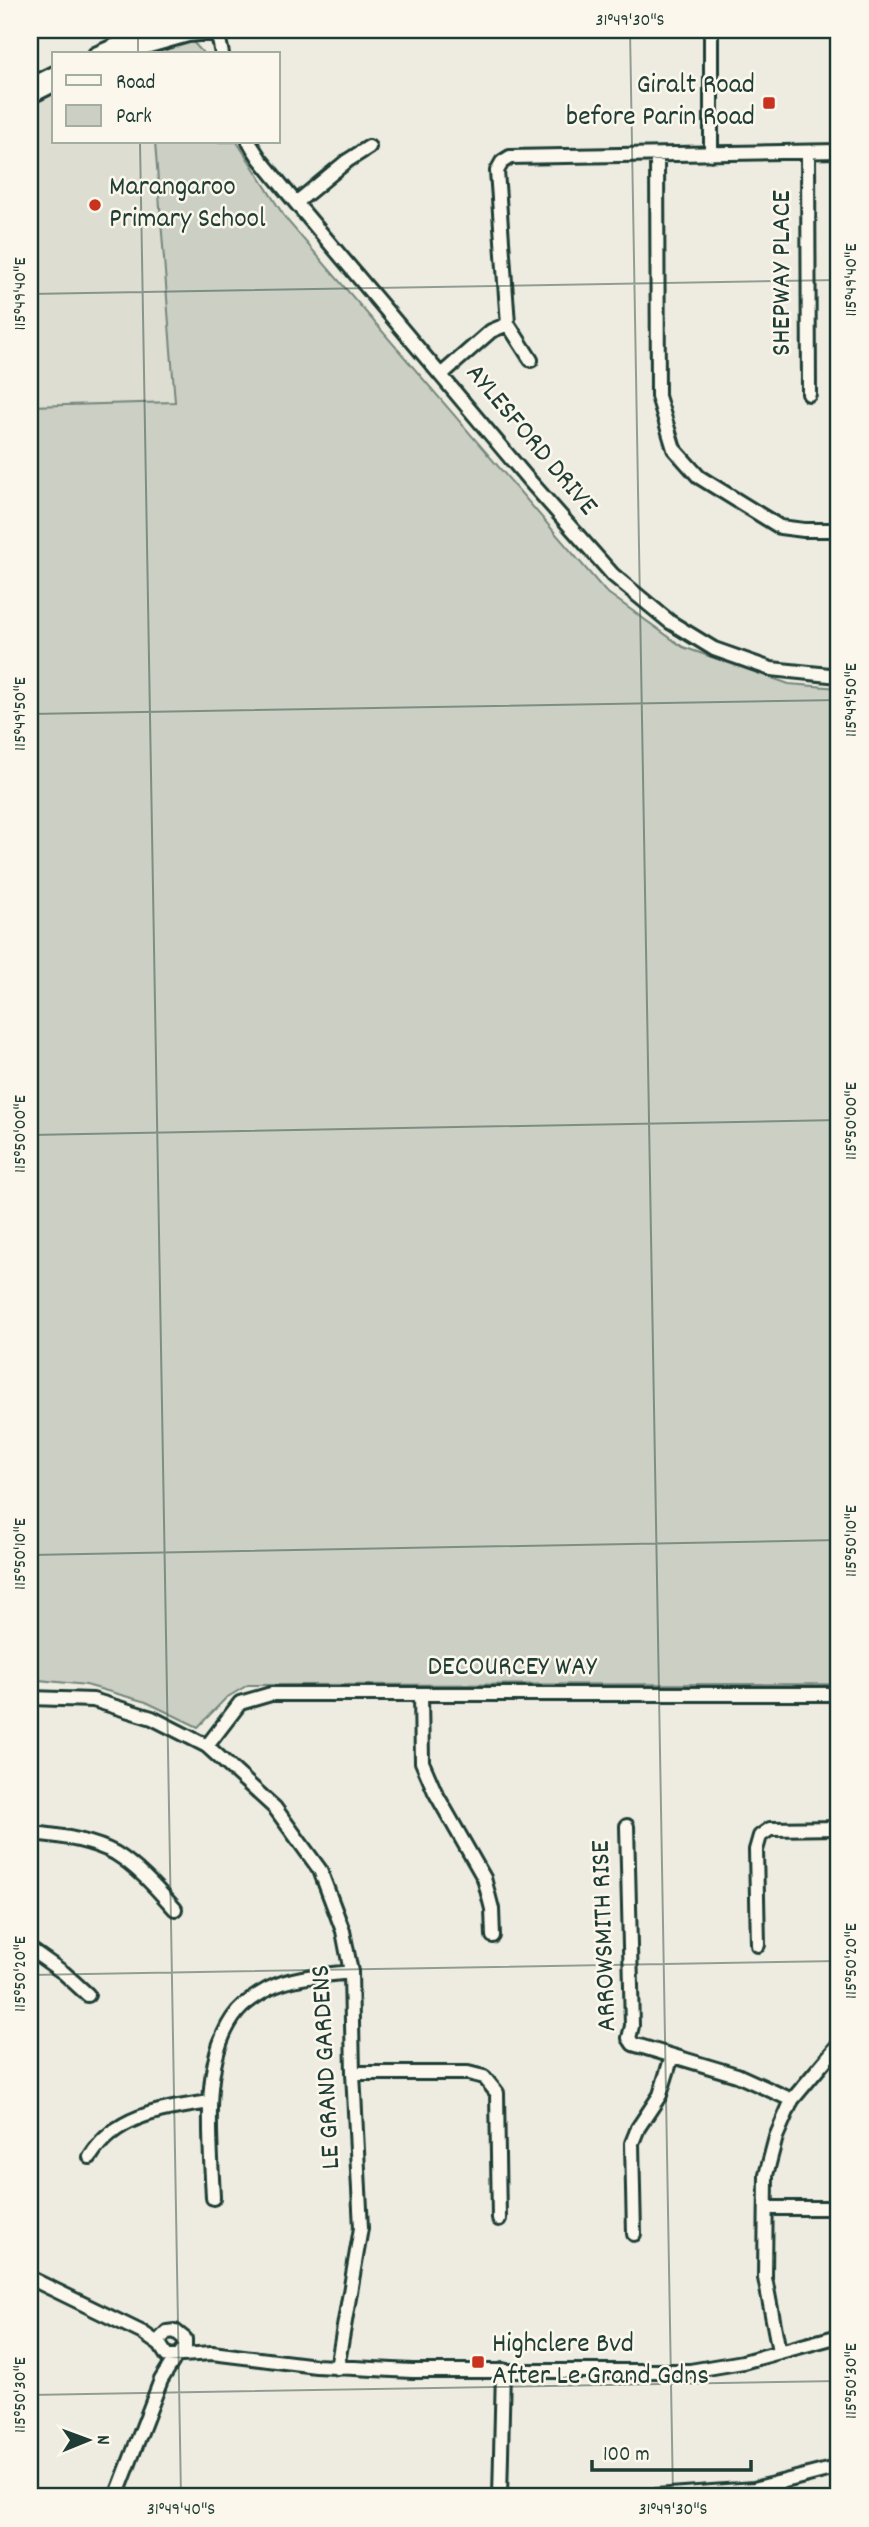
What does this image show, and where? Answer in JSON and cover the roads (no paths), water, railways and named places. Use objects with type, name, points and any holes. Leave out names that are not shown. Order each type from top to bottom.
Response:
[{"type":"street","points":[[100,52],[168,30]]},
{"type":"street","points":[[128,52],[170,39],[217,31],[244,30]]},
{"type":"street","points":[[711,30],[711,154]]},
{"type":"street","points":[[217,31],[222,52]]},
{"type":"street","points":[[30,85],[52,74]]},
{"type":"street","points":[[30,97],[52,86]]},
{"type":"street","name":"AYLESFORD DRIVE","points":[[250,144],[296,203],[528,479],[613,575],[670,622],[714,649],[771,669],[839,676]]},
{"type":"street","points":[[296,203],[347,161],[369,147]]},
{"type":"street","points":[[531,360],[508,324],[497,171],[502,162],[510,157],[839,151]]},
{"type":"street","name":"SHEPWAY PLACE","points":[[808,152],[809,394]]},
{"type":"street","points":[[657,155],[658,396],[674,449],[699,477],[780,527],[839,530]]},
{"type":"street","points":[[442,374],[491,331],[508,324]]},
{"type":"street","name":"DECOURCEY WAY","points":[[207,1746],[240,1703],[271,1694],[839,1694]]},
{"type":"street","points":[[421,1694],[422,1762],[435,1792],[484,1878],[492,1909],[493,1936]]},
{"type":"street","name":"LE GRAND GARDENS","points":[[30,1698],[93,1700],[152,1718],[207,1746],[275,1808],[320,1870],[343,1931],[351,1972],[361,2228],[337,2368]]},
{"type":"street","name":"ARROWSMITH RISE","points":[[627,1826],[632,2026],[629,2038],[633,2044],[737,2074],[792,2100]]},
{"type":"street","points":[[758,1945],[756,1850],[760,1836],[771,1829],[839,1828]]},
{"type":"street","points":[[30,1833],[64,1836],[114,1853],[151,1882],[175,1909]]},
{"type":"street","points":[[30,1949],[64,1973],[88,1995]]},
{"type":"street","points":[[213,2198],[210,2102],[215,2064],[225,2032],[239,2010],[270,1988],[311,1976],[351,1972]]},
{"type":"street","points":[[779,2351],[766,2287],[766,2175],[776,2137],[792,2100],[839,2044]]},
{"type":"street","points":[[634,2234],[632,2143],[638,2127],[660,2095],[672,2056]]},
{"type":"street","points":[[353,2073],[468,2073],[484,2077],[497,2093],[499,2219]]},
{"type":"street","points":[[90,2157],[110,2133],[134,2119],[164,2109],[210,2102]]},
{"type":"street","points":[[766,2208],[830,2208],[839,2205]]},
{"type":"street","points":[[30,2278],[171,2348],[376,2371],[690,2371],[722,2367],[839,2336]]},
{"type":"street","points":[[116,2497],[171,2348]]},
{"type":"street","points":[[500,2497],[503,2370]]},
{"type":"street","points":[[642,2497],[754,2489],[839,2467]]},
{"type":"place","name":"Giralt Road before Parin Road","points":[[769,103]]},
{"type":"place","name":"Marangaroo Primary School","points":[[95,205]]},
{"type":"place","name":"Highclere Bvd After Le Grand Gdns","points":[[478,2362]]}]
